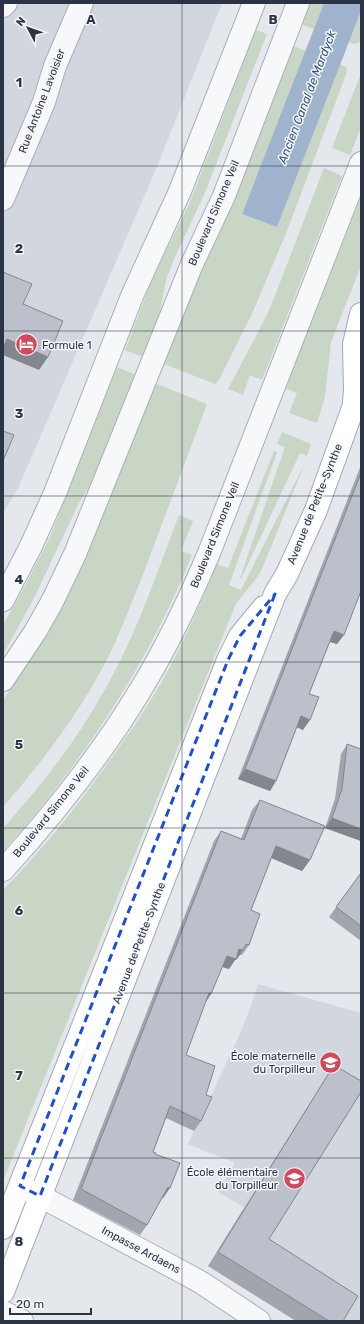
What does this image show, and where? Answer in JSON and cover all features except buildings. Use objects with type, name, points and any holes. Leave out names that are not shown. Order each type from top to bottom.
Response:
[{"type":"main road","name":"Avenue de Petite-Synthe","points":[[352,412],[357,357],[355,337],[361,314]]},
{"type":"main road","name":"Avenue de Petite-Synthe","points":[[3,1228],[228,660],[240,636],[275,594],[287,574],[316,510],[361,386]]},
{"type":"main road","name":"Avenue de Petite-Synthe","points":[[3,1292],[275,594]]},
{"type":"street","points":[[3,6],[6,3]]},
{"type":"street","name":"Rue Antoine Lavoisier","points":[[3,199],[44,102],[55,66],[82,3]]},
{"type":"street","points":[[3,600],[36,536],[55,493],[137,284],[180,191],[254,3]]},
{"type":"street","name":"Boulevard Simone Veil","points":[[3,680],[35,632],[52,602],[75,554],[192,264],[224,196],[298,3]]},
{"type":"street","name":"Boulevard Simone Veil","points":[[3,870],[58,807],[112,735],[142,688],[180,620],[209,553],[361,163]]},
{"type":"street","name":"Impasse Ardaens","points":[[20,1186],[190,1276],[258,1321]]},
{"type":"street","points":[[3,1312],[22,1321]]},
{"type":"highlighted area","points":[[275,594],[40,1196],[20,1186],[228,660],[240,636]]},
{"type":"shaded area","points":[[3,3],[222,3],[157,167],[19,486],[3,514]]},
{"type":"shaded area","name":"École élémentaire du Torpilleur","points":[[258,984],[361,1013],[361,1321],[296,1321],[208,1266],[244,1207],[218,1192],[235,1163],[188,1144],[239,1036]]},
{"type":"green space","points":[[305,3],[324,3],[314,29],[297,23]]},
{"type":"green space","points":[[361,11],[361,37],[359,43],[353,44],[349,42]]},
{"type":"green space","points":[[256,30],[267,34],[204,195],[174,259],[166,280],[157,326],[146,358],[125,350],[151,282],[190,202]]},
{"type":"green space","points":[[290,45],[306,51],[242,214],[277,227],[340,64],[346,67],[347,72],[287,231],[251,316],[219,380],[215,384],[161,363]]},
{"type":"green space","points":[[361,73],[361,127],[350,155],[332,148]]},
{"type":"green space","points":[[324,168],[342,176],[262,380],[250,375],[243,395],[228,389],[271,306]]},
{"type":"green space","points":[[361,197],[361,266],[331,342],[325,397],[317,423],[289,413],[297,393],[285,388]]},
{"type":"green space","points":[[117,367],[140,376],[100,470],[79,503],[33,600],[3,655],[3,625],[50,537]]},
{"type":"green space","points":[[152,382],[207,404],[144,572],[118,636],[103,667],[64,730],[34,770],[3,807],[3,701],[28,659]]},
{"type":"green space","points":[[282,432],[311,444],[307,456],[300,453],[241,579],[240,578],[285,447],[277,444]]},
{"type":"green space","points":[[274,451],[277,452],[229,585],[241,590],[305,463],[262,569],[235,606],[3,1181],[3,890],[45,844],[84,796],[154,695],[183,640],[217,564],[228,568]]},
{"type":"green space","points":[[179,515],[193,521],[181,551],[192,555],[155,635],[134,674],[86,748],[32,818],[3,851],[3,828],[45,779],[70,745],[93,709],[126,649],[145,605]]},
{"type":"water","name":"Ancien Canal de Mardyck","points":[[324,3],[361,3],[361,11],[277,227],[242,214]]},
{"type":"place","name":"Formule 1","points":[[26,345]]},
{"type":"place","name":"École maternelle du Torpilleur","points":[[331,1062]]},
{"type":"place","name":"École élémentaire du Torpilleur","points":[[294,1178]]}]
